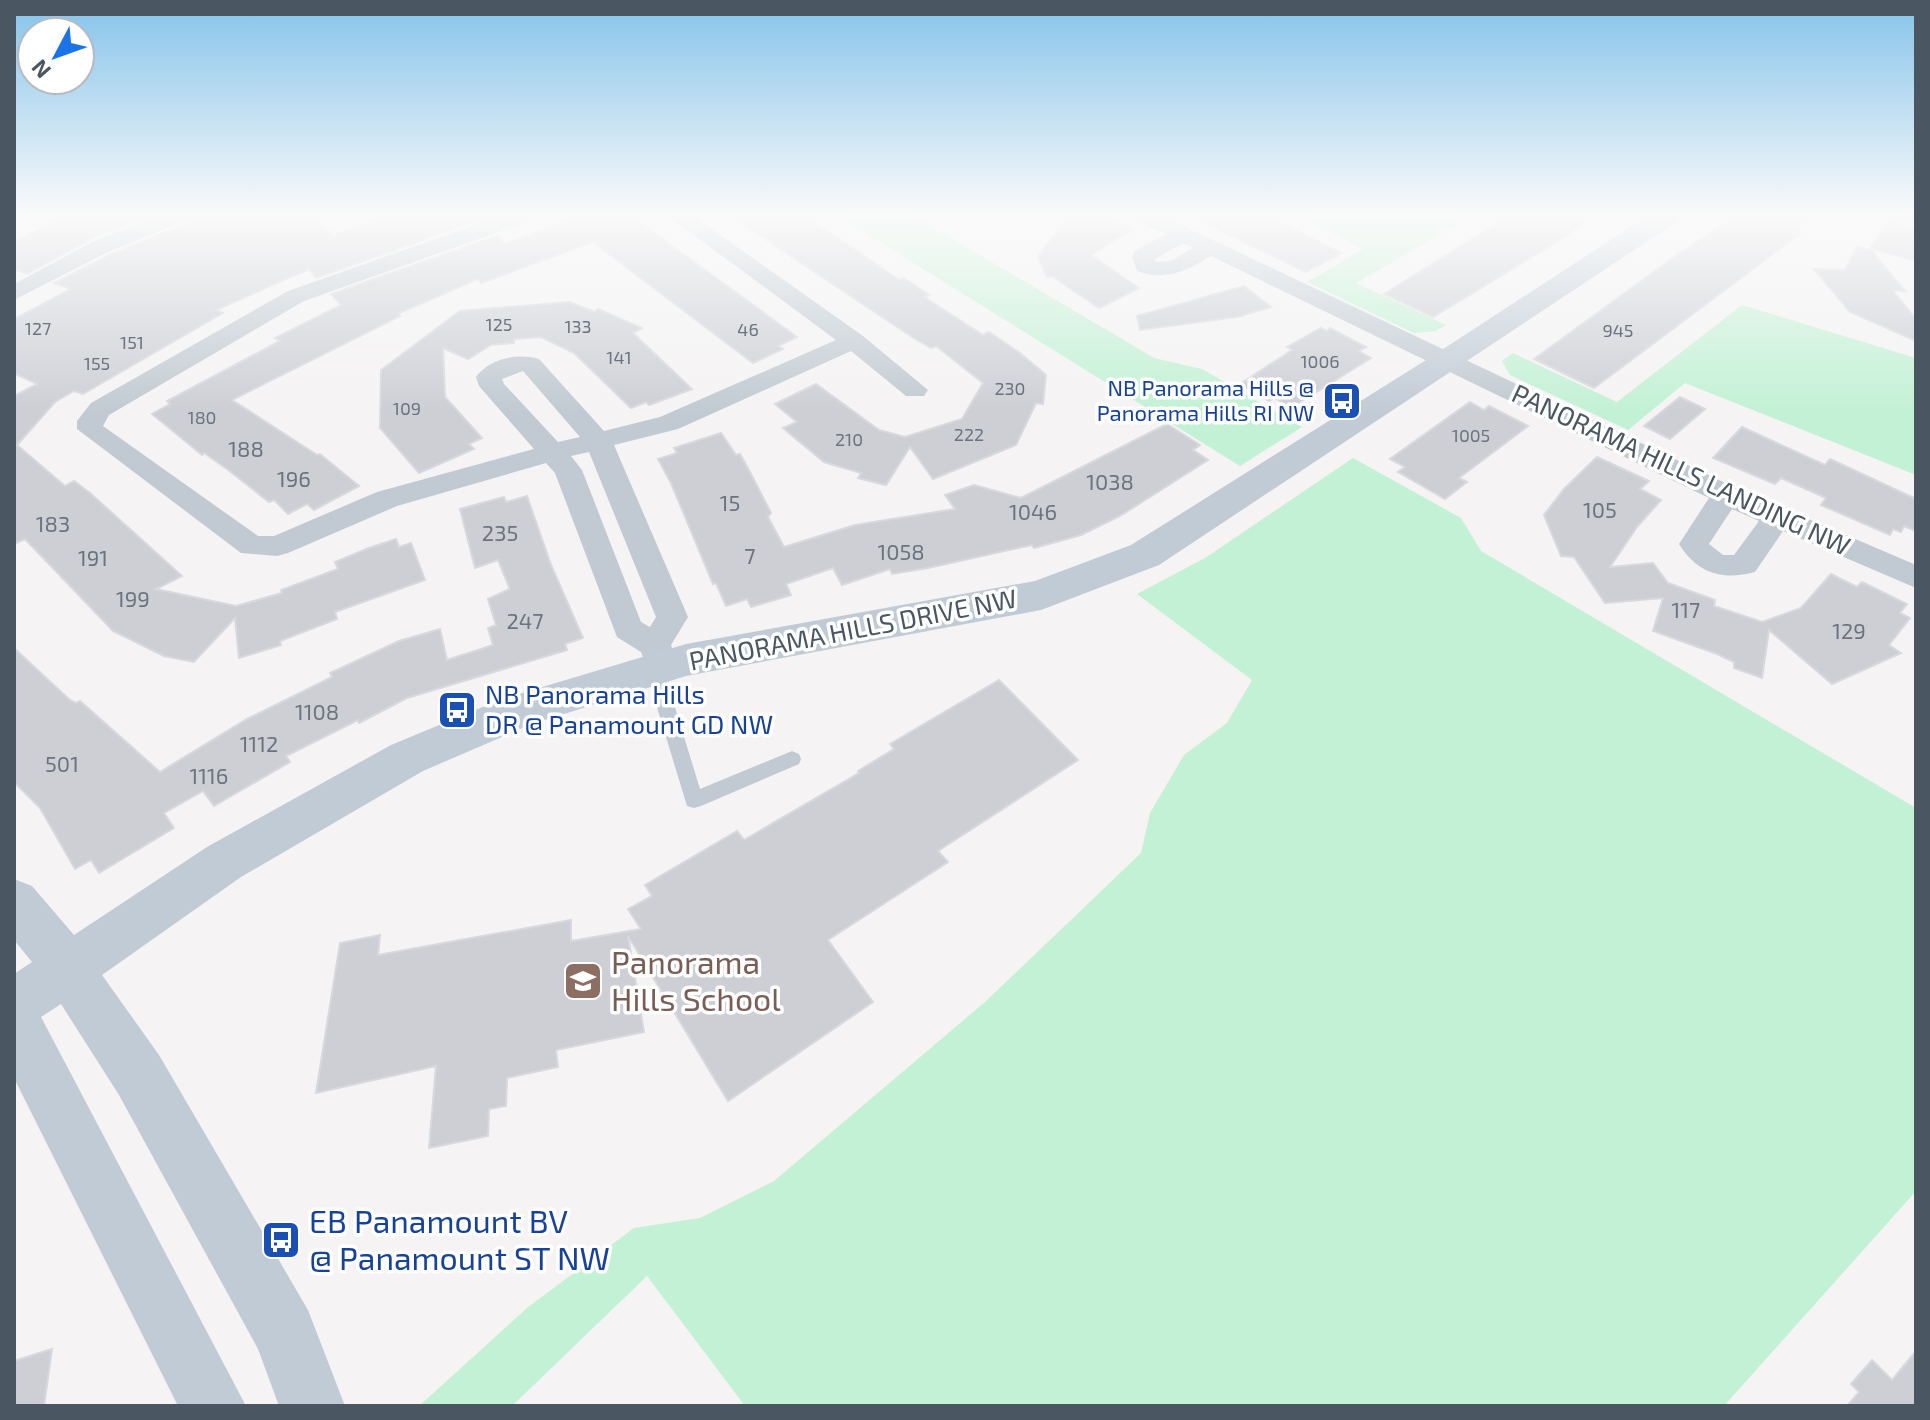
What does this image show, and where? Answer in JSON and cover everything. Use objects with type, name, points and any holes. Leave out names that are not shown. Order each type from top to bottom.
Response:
[{"type":"street","points":[[14,293],[40,279]]},
{"type":"street","points":[[343,279],[296,296],[100,409],[90,421],[90,429],[252,546],[277,546],[387,499],[669,423],[854,341]]},
{"type":"street","points":[[768,279],[854,341],[915,390]]},
{"type":"street","name":"PANORAMA HILLS LANDING NW","points":[[1273,279],[1726,495],[1916,577]]},
{"type":"street","name":"PANORAMA HILLS DRIVE NW","points":[[14,1005],[224,862],[407,758],[518,711],[657,660],[1041,595],[1145,555],[1571,279]]},
{"type":"street","points":[[513,363],[530,364],[599,442],[672,617],[657,660],[628,629],[568,470],[550,453],[492,386],[489,377],[498,368],[513,363]]},
{"type":"street","points":[[1726,495],[1694,544],[1701,557],[1726,568],[1744,564],[1777,517]]},
{"type":"street","points":[[14,902],[68,967],[139,1075],[285,1333],[312,1406]]},
{"type":"street","points":[[14,1021],[213,1406]]},
{"type":"lane","points":[[657,660],[694,800],[792,759]]},
{"type":"green space","points":[[940,279],[1021,279],[1154,358],[1202,369],[1302,427],[1240,466]]},
{"type":"green space","points":[[1312,279],[1362,279],[1356,283],[1446,325],[1436,331],[1414,333],[1307,282]]},
{"type":"green space","points":[[1742,305],[1916,358],[1916,475],[1685,383],[1628,430],[1510,375],[1502,361],[1513,353],[1617,402]]},
{"type":"green space","points":[[1353,458],[1461,518],[1481,551],[1916,808],[1916,1191],[1724,1406],[745,1406],[647,1276],[512,1406],[419,1406],[527,1308],[634,1228],[700,1218],[774,1181],[985,1002],[1141,853],[1150,813],[1184,755],[1227,723],[1252,680],[1137,594],[1205,558]]},
{"type":"building","points":[[61,279],[286,279],[216,310],[223,313],[83,394],[74,391],[55,402],[17,445],[65,486],[74,481],[90,493],[182,576],[156,589],[236,606],[282,593],[281,590],[338,569],[335,562],[396,539],[399,547],[411,543],[425,580],[335,612],[337,619],[280,641],[281,645],[239,658],[235,618],[194,662],[164,656],[113,631],[25,539],[14,544],[14,396],[37,384],[14,373],[14,319],[71,289],[54,283]]},
{"type":"building","points":[[373,279],[477,279],[399,313],[400,316],[232,400],[317,455],[320,454],[359,486],[314,510],[307,504],[288,514],[274,500],[269,502],[227,469],[204,453],[202,455],[152,414],[170,404],[167,401],[280,341],[275,338],[341,305],[331,294]]},
{"type":"building","points":[[642,279],[718,279],[797,337],[778,346],[783,349],[753,363]]},
{"type":"building","points":[[825,279],[906,279],[929,295],[925,297],[983,335],[989,332],[1046,375],[1043,404],[1036,403],[1016,445],[933,479],[910,447],[886,485],[858,478],[861,473],[824,462],[783,428],[797,422],[775,404],[816,384],[879,430],[905,437],[962,419],[983,383],[936,346],[931,348]]},
{"type":"building","points":[[1057,279],[1126,279],[1139,288],[1099,308]]},
{"type":"building","points":[[1407,279],[1495,279],[1433,317],[1384,294]]},
{"type":"building","points":[[1644,279],[1739,279],[1594,388],[1534,359]]},
{"type":"building","points":[[1823,279],[1895,279],[1905,291],[1892,290],[1916,319],[1916,341],[1850,312]]},
{"type":"building","points":[[1244,286],[1271,307],[1237,317],[1140,330],[1137,316]]},
{"type":"building","points":[[569,302],[595,312],[598,309],[642,328],[633,333],[692,389],[649,405],[646,402],[631,408],[574,353],[541,337],[491,345],[468,359],[443,348],[445,397],[482,438],[469,444],[474,449],[419,473],[380,428],[381,370],[460,311]]},
{"type":"building","points":[[1321,328],[1327,331],[1330,328],[1366,347],[1359,351],[1371,358],[1291,408],[1275,398],[1269,401],[1240,384],[1292,350],[1287,347]]},
{"type":"building","points":[[1680,397],[1705,409],[1670,439],[1644,426]]},
{"type":"building","points":[[1470,402],[1484,410],[1489,406],[1528,426],[1459,478],[1467,482],[1445,499],[1398,472],[1405,467],[1390,459]]},
{"type":"building","points":[[1167,424],[1200,445],[1193,450],[1208,460],[1120,516],[1081,535],[1034,548],[1032,545],[928,568],[892,574],[890,569],[842,585],[833,568],[786,584],[791,595],[751,607],[747,599],[726,606],[716,583],[713,584],[658,459],[677,453],[674,448],[721,433],[736,455],[740,454],[771,513],[768,517],[784,547],[855,525],[955,509],[945,495],[974,485],[1021,498]]},
{"type":"building","points":[[1742,427],[1825,465],[1830,459],[1916,499],[1916,531],[1904,526],[1901,532],[1893,529],[1890,535],[1821,505],[1826,498],[1781,478],[1775,484],[1713,458]]},
{"type":"building","points":[[1597,457],[1649,481],[1640,489],[1661,500],[1637,527],[1610,567],[1653,563],[1668,583],[1715,600],[1714,606],[1762,622],[1801,608],[1831,574],[1857,587],[1862,582],[1907,604],[1900,613],[1910,618],[1889,645],[1901,653],[1832,684],[1769,630],[1762,678],[1734,668],[1734,662],[1717,654],[1653,631],[1663,598],[1605,603],[1574,557],[1561,556],[1544,515],[1564,489]]},
{"type":"building","points":[[527,496],[551,565],[583,638],[565,644],[567,650],[407,698],[286,756],[290,762],[214,806],[203,791],[164,813],[174,828],[99,873],[91,860],[75,869],[40,808],[14,782],[14,648],[70,700],[80,701],[160,772],[247,719],[332,677],[330,673],[399,641],[440,629],[447,660],[493,645],[488,628],[496,625],[488,599],[510,589],[498,560],[475,568],[460,509],[504,497],[506,502]]},
{"type":"building","points":[[999,680],[1078,760],[938,851],[948,862],[828,940],[873,1002],[728,1101],[628,936],[644,1032],[556,1050],[558,1067],[507,1078],[506,1106],[489,1109],[488,1136],[429,1148],[436,1066],[316,1093],[340,943],[380,935],[378,955],[571,920],[571,941],[641,929],[628,909],[652,896],[645,885],[737,831],[744,840],[859,773],[894,749],[890,744]]},
{"type":"building","points":[[52,1349],[44,1406],[14,1406],[14,1361]]},
{"type":"building","points":[[1916,1351],[1916,1406],[1847,1406],[1859,1392],[1851,1384],[1872,1360],[1892,1380]]},
{"type":"place","name":"NB Panorama Hills @ Panorama Hills RI NW","points":[[1342,401]]},
{"type":"place","name":"NB Panorama Hills DR @ Panamount GD NW","points":[[457,710]]},
{"type":"place","name":"Panorama Hills School","points":[[583,981]]},
{"type":"place","name":"EB Panamount BV @ Panamount ST NW","points":[[281,1240]]}]
